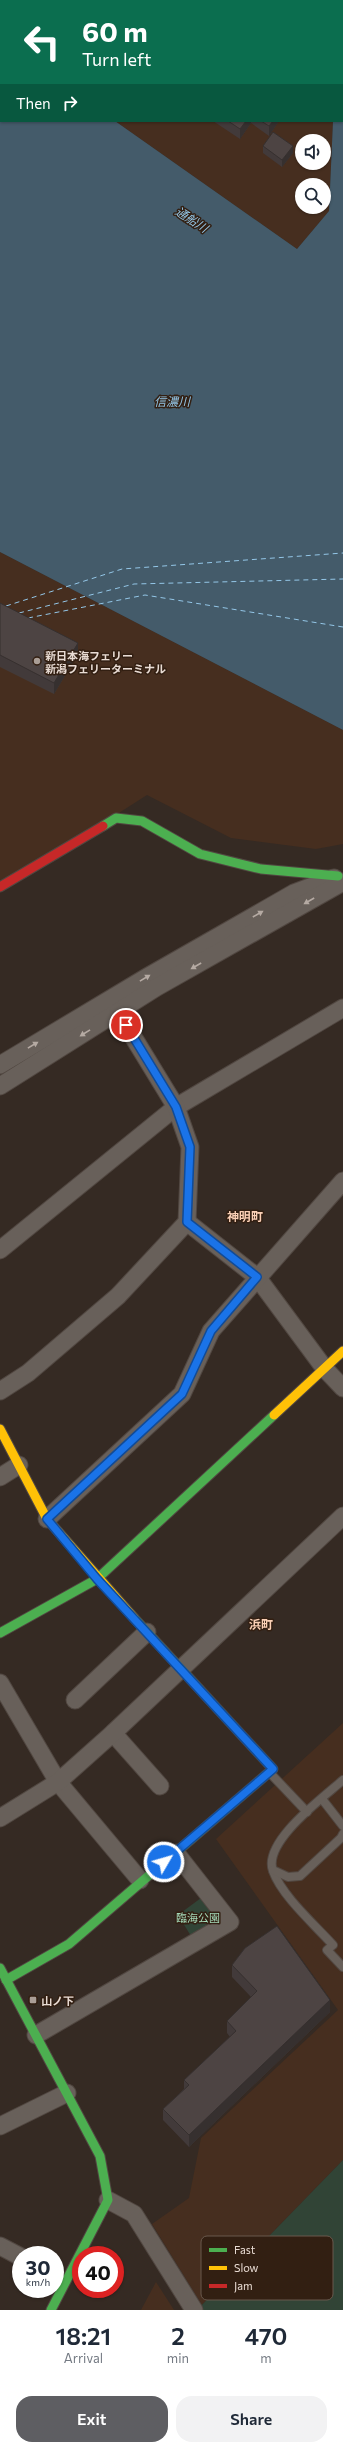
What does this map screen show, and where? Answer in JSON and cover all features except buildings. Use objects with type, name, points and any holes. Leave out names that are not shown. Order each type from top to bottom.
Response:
[{"type":"street","points":[[0,887],[116,818],[142,821],[200,854],[261,869],[341,878]]},
{"type":"street","points":[[0,1086],[118,1012],[341,878]]},
{"type":"street","points":[[0,1065],[147,977],[294,893],[341,878]]},
{"type":"street","points":[[0,1250],[176,1107],[343,1008]]},
{"type":"street","points":[[0,1391],[28,1373],[118,1296],[187,1222],[190,1147],[176,1107],[118,1012]]},
{"type":"street","points":[[47,1519],[182,1394],[211,1331],[343,1181]]},
{"type":"street","points":[[187,1222],[257,1277],[325,1369],[343,1388]]},
{"type":"street","points":[[0,1633],[97,1579],[343,1351]]},
{"type":"street","points":[[0,1429],[47,1519],[97,1579],[273,1769],[176,1853],[140,1880],[69,1944],[6,1980]]},
{"type":"street","points":[[0,1477],[19,1465]]},
{"type":"street","points":[[0,1818],[58,1782],[114,1733],[343,1516]]},
{"type":"street","points":[[75,1700],[147,1632]]},
{"type":"street","points":[[0,1683],[58,1782],[140,1880]]},
{"type":"street","points":[[114,1733],[160,1786]]},
{"type":"street","points":[[36,2035],[230,1922],[176,1853]]},
{"type":"street","points":[[0,1968],[100,2156],[108,2200],[64,2273]]},
{"type":"street","points":[[0,2126],[67,2093]]},
{"type":"street","points":[[108,2200],[134,2214],[194,2310]]},
{"type":"street","points":[[0,2246],[12,2252]]},
{"type":"street","points":[[51,2310],[55,2298]]},
{"type":"lane","points":[[269,1772],[307,1812]]},
{"type":"lane","points":[[343,1780],[285,1833],[274,1852],[272,1870],[289,1896],[332,1945],[327,1950],[343,1967]]},
{"type":"lane","points":[[322,1799],[343,1826]]},
{"type":"lane","points":[[272,1870],[288,1877],[300,1876],[341,1838],[343,1834]]},
{"type":"shaded area","points":[[116,122],[333,122],[331,166],[331,134],[295,134],[295,170],[331,170],[330,178],[295,178],[295,214],[326,214],[297,249]]},
{"type":"shaded area","points":[[0,552],[343,730],[343,844],[316,849],[231,838],[147,795],[0,889]]},
{"type":"shaded area","points":[[343,1723],[343,2160],[269,2236],[201,2236],[201,2300],[207,2300],[202,2305],[152,2224],[189,2198],[201,2138],[338,2010],[216,1839]]},
{"type":"shaded area","points":[[156,2282],[174,2310],[141,2310]]},
{"type":"green space","name":"臨海公園","points":[[201,1898],[215,1916],[212,1924],[191,1936],[178,1915]]},
{"type":"green space","points":[[343,2160],[343,2310],[197,2310],[207,2300],[333,2300],[333,2236],[269,2236]]},
{"type":"water","name":"信濃川","points":[[0,122],[116,122],[297,249],[326,214],[331,214],[330,178],[333,122],[343,122],[343,730],[0,552]]},
{"type":"ferry route","points":[[6,606],[122,569],[343,553]]},
{"type":"ferry route","points":[[19,613],[134,584],[343,579]]},
{"type":"ferry route","points":[[28,618],[145,595],[343,627]]},
{"type":"traffic: fast","points":[[103,826],[116,818],[142,821],[200,854],[261,869],[338,876]]},
{"type":"traffic: fast","points":[[0,1633],[97,1579],[274,1415]]},
{"type":"traffic: fast","points":[[6,1980],[69,1944],[273,1769],[134,1618]]},
{"type":"traffic: fast","points":[[0,1968],[100,2156],[108,2200],[51,2310]]},
{"type":"traffic: slow","points":[[274,1415],[343,1351]]},
{"type":"traffic: slow","points":[[0,1429],[47,1519],[134,1618]]},
{"type":"traffic: jam","points":[[0,887],[103,826]]},
{"type":"place","name":"新日本海フェリー 新潟フェリーターミナル","points":[[37,661]]},
{"type":"place","name":"山ノ下","points":[[33,2000]]},
{"type":"district","name":"神明町","points":[[245,1216]]},
{"type":"district","name":"浜町","points":[[261,1624]]},
{"type":"route","points":[[126,1025],[176,1107],[190,1147],[187,1222],[257,1277],[211,1331],[182,1394],[47,1519],[97,1579],[273,1769],[164,1862]]},
{"type":"water label","name":"通船川","points":[[192,219]]}]
